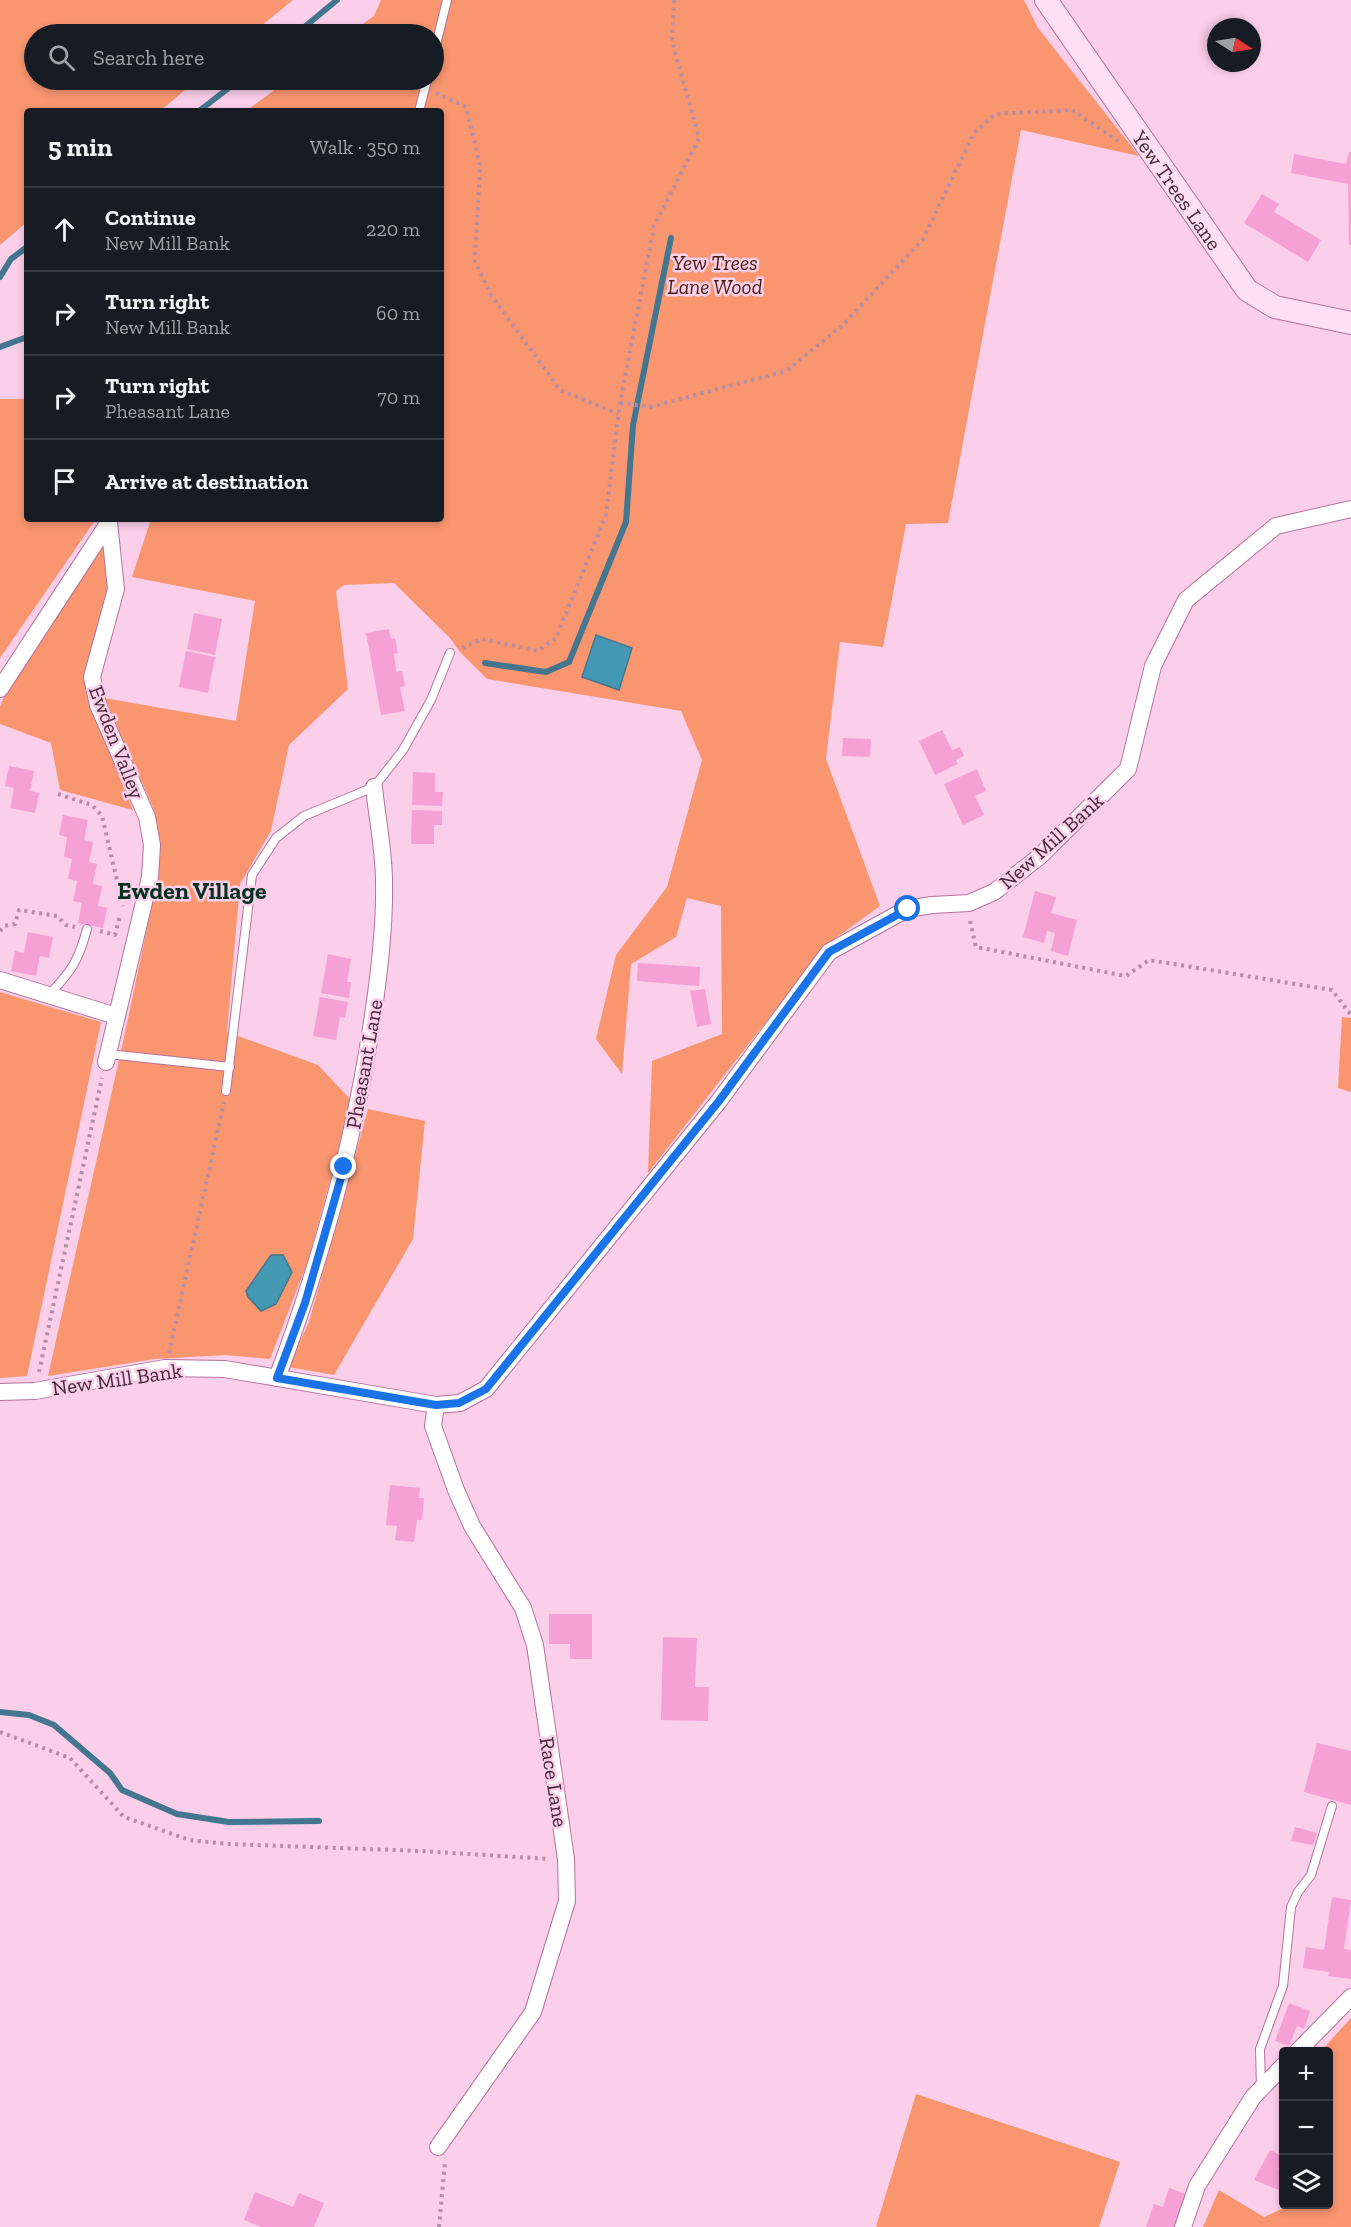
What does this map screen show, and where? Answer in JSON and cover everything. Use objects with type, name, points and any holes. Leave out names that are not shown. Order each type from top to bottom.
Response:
[{"type":"street","name":"Yew Trees Lane","points":[[1046,0],[1247,290],[1275,307],[1351,323]]},
{"type":"street","name":"New Mill Bank","points":[[0,1392],[35,1391],[165,1368],[225,1369],[436,1405],[459,1403],[486,1389],[719,1101],[829,952],[908,909],[969,903],[994,892],[1039,857],[1128,769],[1154,666],[1186,600],[1276,526],[1351,509]]},
{"type":"street","name":"Ewden Valley","points":[[0,689],[109,522]]},
{"type":"street","name":"Ewden Valley","points":[[107,1058],[150,877],[153,845],[147,817],[98,705],[92,677],[116,590],[110,522]]},
{"type":"street","name":"Pheasant Lane","points":[[277,1378],[305,1303],[344,1167],[363,1085],[380,969],[384,881],[374,786]]},
{"type":"street","points":[[0,980],[116,1016]]},
{"type":"street","name":"Race Lane","points":[[436,1405],[433,1426],[456,1490],[472,1526],[523,1608],[535,1645],[566,1859],[567,1901],[533,2013],[438,2147]]},
{"type":"street","points":[[1302,2047],[1351,1997]]},
{"type":"street","points":[[1183,2227],[1197,2186],[1253,2097],[1279,2070]]},
{"type":"lane","points":[[441,24],[447,0]]},
{"type":"lane","points":[[420,108],[424,90]]},
{"type":"lane","points":[[226,1090],[252,875],[276,838],[304,816],[374,786],[403,750],[431,700],[450,653]]},
{"type":"lane","points":[[49,995],[80,956],[87,929]]},
{"type":"lane","points":[[107,1058],[230,1067]]},
{"type":"lane","points":[[1261,2088],[1260,2049],[1283,1986],[1292,1907],[1298,1892],[1311,1875],[1332,1806]]},
{"type":"path","points":[[450,653],[482,639],[538,651],[556,638],[606,514],[618,414],[654,226],[699,138],[672,41],[674,0]]},
{"type":"path","points":[[438,90],[466,107],[480,165],[475,261],[491,295],[560,390],[618,414]]},
{"type":"path","points":[[620,404],[650,407],[786,371],[843,326],[923,239],[974,134],[995,114],[1072,110],[1108,135],[1134,149],[1146,144]]},
{"type":"path","points":[[0,931],[4,926],[15,924],[19,910],[57,916],[66,925],[115,935],[123,904],[102,816],[92,805],[58,795]]},
{"type":"path","points":[[968,912],[976,948],[1126,976],[1149,960],[1332,990],[1351,1015]]},
{"type":"path","points":[[35,1391],[107,1058]]},
{"type":"path","points":[[165,1368],[226,1090]]},
{"type":"path","points":[[0,1732],[70,1758],[123,1816],[189,1840],[229,1844],[566,1859]]},
{"type":"path","points":[[438,2147],[446,2163],[439,2227]]},
{"type":"green space","points":[[0,0],[293,0],[263,24],[24,24],[24,90],[185,90],[164,108],[24,108],[24,225],[0,245]]},
{"type":"green space","name":"Yew Trees Lane Wood","points":[[381,0],[1024,0],[1038,28],[1139,156],[1021,130],[948,523],[906,524],[883,647],[840,642],[826,759],[880,906],[826,945],[648,1173],[652,1061],[722,1034],[721,906],[687,898],[676,937],[631,964],[622,1074],[596,1039],[616,955],[667,887],[702,760],[681,711],[487,679],[460,652],[450,638],[394,583],[344,585],[336,591],[348,689],[289,745],[271,831],[240,884],[227,1032],[318,1065],[352,1101],[308,1261],[270,1359],[225,1355],[155,1359],[48,1376],[157,881],[160,841],[153,807],[104,698],[236,721],[255,601],[132,577],[150,522],[444,522],[444,108],[250,108],[274,90],[444,90],[444,24],[363,24],[374,16]]},
{"type":"green space","points":[[0,399],[24,399],[24,522],[94,522],[0,658]]},
{"type":"green space","points":[[104,541],[110,591],[93,712],[133,810],[60,790],[51,743],[0,724],[0,706],[6,693]]},
{"type":"green space","points":[[0,992],[101,1022],[27,1376],[0,1378]]},
{"type":"green space","points":[[1342,1017],[1351,1018],[1351,1092],[1338,1088]]},
{"type":"green space","points":[[368,1109],[425,1121],[413,1239],[334,1375],[288,1367],[309,1322]]},
{"type":"green space","points":[[1351,2018],[1351,2227],[1203,2227],[1219,2190],[1264,2217],[1282,2209],[1333,2209],[1333,2047],[1325,2047]]},
{"type":"green space","points":[[916,2094],[1120,2162],[1099,2227],[876,2227]]},
{"type":"water","points":[[596,635],[632,648],[619,690],[582,677]]},
{"type":"water","points":[[271,1255],[283,1255],[292,1272],[276,1304],[261,1311],[248,1297],[246,1291]]},
{"type":"building","points":[[1349,152],[1351,152],[1351,245],[1349,245],[1348,184],[1291,173],[1294,154],[1346,164]]},
{"type":"building","points":[[1262,194],[1279,204],[1274,212],[1321,240],[1308,262],[1244,223]]},
{"type":"building","points":[[194,613],[222,619],[215,655],[187,649]]},
{"type":"building","points":[[389,629],[391,639],[395,638],[398,653],[394,654],[396,672],[402,671],[405,686],[400,687],[405,711],[381,715],[366,633]]},
{"type":"building","points":[[186,651],[215,657],[208,693],[179,687]]},
{"type":"building","points":[[942,730],[952,750],[960,747],[964,756],[956,760],[958,764],[935,775],[919,741]]},
{"type":"building","points":[[843,738],[871,739],[870,757],[842,756]]},
{"type":"building","points":[[9,766],[34,771],[30,791],[39,793],[35,813],[10,808],[14,788],[5,786]]},
{"type":"building","points":[[977,769],[986,791],[975,796],[984,815],[963,825],[944,784]]},
{"type":"building","points":[[413,772],[435,773],[435,792],[443,792],[442,806],[412,805]]},
{"type":"building","points":[[412,810],[442,811],[442,825],[434,825],[434,844],[411,844]]},
{"type":"building","points":[[63,815],[88,820],[84,840],[93,842],[89,862],[97,864],[93,884],[102,886],[98,906],[107,908],[103,928],[78,923],[82,903],[73,901],[77,881],[68,879],[72,859],[64,857],[67,837],[59,835]]},
{"type":"building","points":[[1035,891],[1056,897],[1051,913],[1077,920],[1068,956],[1051,951],[1055,933],[1047,931],[1044,943],[1023,937]]},
{"type":"building","points":[[28,932],[53,937],[49,958],[40,956],[36,976],[11,971],[15,951],[24,953]]},
{"type":"building","points":[[328,954],[351,959],[347,982],[351,982],[349,998],[321,993]]},
{"type":"building","points":[[638,963],[700,967],[699,986],[637,981]]},
{"type":"building","points":[[705,989],[711,1024],[697,1027],[690,991]]},
{"type":"building","points":[[320,997],[348,1002],[345,1018],[340,1017],[336,1040],[313,1036]]},
{"type":"building","points":[[390,1485],[420,1488],[419,1498],[424,1498],[422,1520],[417,1520],[414,1542],[395,1540],[397,1526],[386,1525]]},
{"type":"building","points":[[549,1614],[592,1614],[592,1659],[570,1659],[570,1644],[549,1644]]},
{"type":"building","points":[[663,1637],[697,1638],[695,1687],[709,1687],[708,1721],[661,1720]]},
{"type":"building","points":[[1317,1743],[1351,1751],[1351,1805],[1304,1792]]},
{"type":"building","points":[[1295,1827],[1317,1833],[1313,1845],[1291,1841]]},
{"type":"building","points":[[1332,1897],[1351,1900],[1344,1949],[1351,1950],[1351,1979],[1328,1976],[1329,1972],[1303,1968],[1306,1947],[1324,1950]]},
{"type":"building","points":[[1289,2003],[1310,2011],[1304,2029],[1297,2026],[1289,2046],[1275,2041]]},
{"type":"building","points":[[1270,2150],[1279,2154],[1279,2190],[1254,2180]]},
{"type":"building","points":[[1169,2188],[1186,2194],[1174,2227],[1146,2227],[1154,2204],[1163,2207]]},
{"type":"building","points":[[255,2192],[293,2207],[299,2193],[324,2203],[314,2227],[261,2227],[244,2220]]},
{"type":"waterway","points":[[308,24],[337,0]]},
{"type":"waterway","points":[[203,108],[226,90]]},
{"type":"waterway","points":[[485,663],[546,672],[569,662],[626,522],[633,425],[671,238]]},
{"type":"waterway","points":[[0,277],[11,259],[24,249]]},
{"type":"waterway","points":[[0,347],[24,338]]},
{"type":"waterway","points":[[0,1712],[29,1715],[54,1725],[110,1773],[122,1790],[177,1814],[229,1822],[319,1821]]},
{"type":"district","name":"Ewden Village","points":[[192,890]]},
{"type":"route","points":[[344,1167],[305,1303],[277,1378],[436,1405],[459,1403],[486,1389],[719,1101],[829,952],[908,909]]}]
